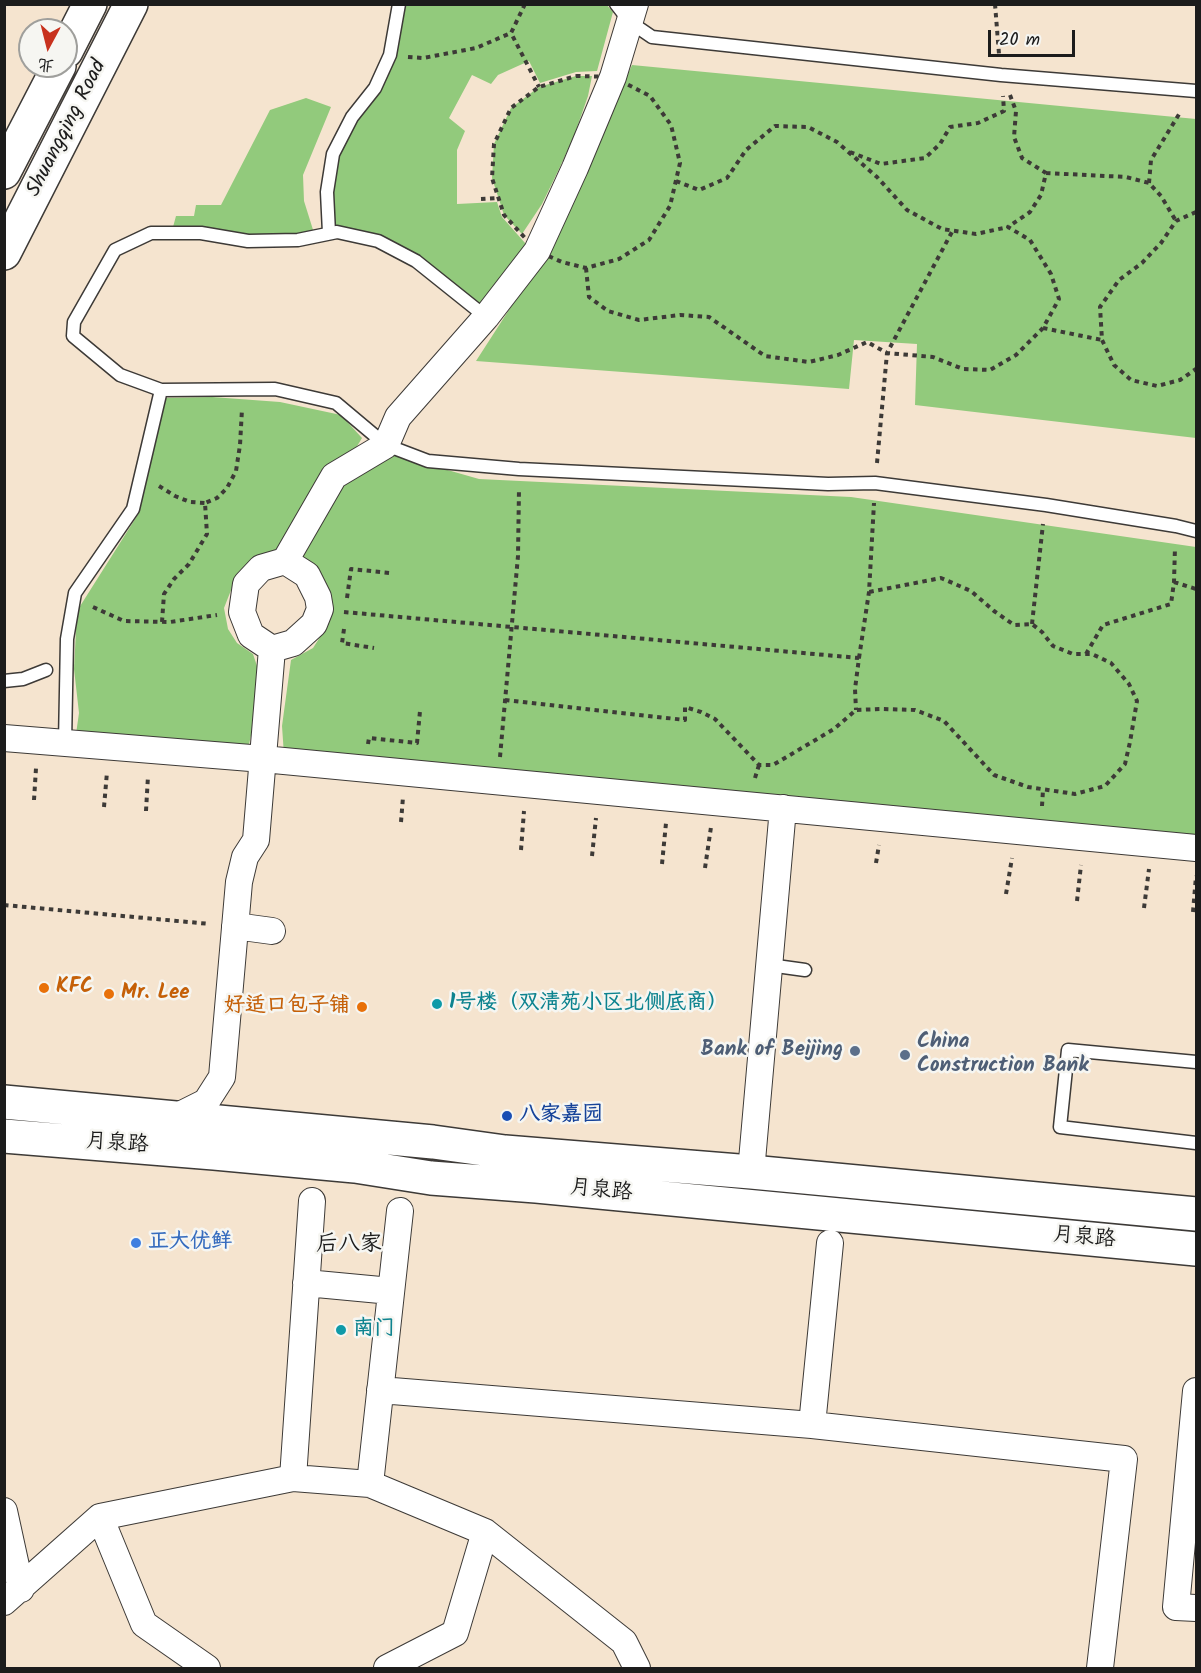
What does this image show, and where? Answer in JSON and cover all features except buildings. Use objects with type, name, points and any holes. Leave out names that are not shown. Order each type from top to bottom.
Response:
[{"type":"main road","name":"Shuangqing Road","points":[[78,28],[90,4]]},
{"type":"main road","name":"Shuangqing Road","points":[[4,253],[131,4]]},
{"type":"main road","name":"Shuangqing Road","points":[[4,172],[52,78]]},
{"type":"main road","name":"月泉路","points":[[4,1102],[433,1142],[505,1152],[751,1172],[1197,1214]]},
{"type":"main road","name":"月泉路","points":[[4,1137],[355,1166],[431,1178],[536,1185],[1197,1250]]},
{"type":"street","points":[[285,561],[307,575],[318,597],[320,609],[314,624],[293,643],[272,649],[251,635],[242,612],[246,584],[261,568],[285,561],[334,476],[386,445],[398,417],[486,317],[537,251],[613,77],[627,10]]},
{"type":"street","points":[[174,1118],[206,1102],[222,1077],[239,882],[245,857],[256,840],[272,649]]},
{"type":"street","points":[[4,738],[263,759],[1197,848]]},
{"type":"street","points":[[751,1172],[783,808]]},
{"type":"street","points":[[235,926],[272,931]]},
{"type":"street","points":[[293,1478],[312,1201]]},
{"type":"street","points":[[370,1484],[400,1211]]},
{"type":"street","points":[[812,1425],[831,1243]]},
{"type":"street","points":[[306,1283],[391,1291]]},
{"type":"street","points":[[380,1389],[812,1425],[1124,1459],[1100,1668]]},
{"type":"street","points":[[1197,1391],[1176,1607],[1197,1608]]},
{"type":"street","points":[[13,1596],[100,1518],[293,1478],[370,1484],[485,1532],[624,1642],[638,1668]]},
{"type":"street","points":[[4,1511],[13,1596]]},
{"type":"street","points":[[100,1518],[144,1624],[207,1668]]},
{"type":"street","points":[[387,1668],[455,1634],[485,1532]]},
{"type":"lane","points":[[329,234],[327,192],[333,154],[352,117],[375,88],[390,55],[399,4]]},
{"type":"lane","points":[[627,10],[652,37],[1001,75],[1195,91]]},
{"type":"lane","points":[[486,317],[416,261],[378,242],[337,232],[298,240],[249,241],[201,233],[151,233],[115,250],[75,322],[73,336],[120,375],[161,390],[275,389],[336,403],[386,445],[428,462],[519,469],[828,484],[875,483],[1046,505],[1197,531]]},
{"type":"lane","points":[[65,743],[67,639],[75,593],[133,509],[161,390]]},
{"type":"lane","points":[[4,681],[23,679],[46,670]]},
{"type":"lane","points":[[769,965],[805,970]]},
{"type":"lane","points":[[1197,1062],[1068,1050],[1060,1127],[1197,1143]]},
{"type":"path","points":[[390,55],[423,58],[476,48],[511,33],[525,4]]},
{"type":"path","points":[[846,150],[881,164],[925,158],[940,144],[950,128],[978,123],[1004,111],[995,4]]},
{"type":"path","points":[[511,33],[539,87]]},
{"type":"path","points":[[1001,75],[1016,111],[1014,137],[1022,158],[1046,173],[1126,177],[1149,183],[1161,196],[1176,221]]},
{"type":"path","points":[[1149,183],[1151,160],[1195,91]]},
{"type":"path","points":[[676,181],[699,189],[727,178],[746,150],[775,126],[808,126],[837,142],[877,177],[907,210],[942,229],[976,234],[1008,227],[1030,212],[1041,195],[1046,173]]},
{"type":"path","points":[[481,199],[499,198]]},
{"type":"path","points":[[1197,212],[1176,221],[1161,243],[1142,263],[1119,280],[1100,307],[1102,340],[1114,365],[1131,380],[1157,386],[1180,380],[1197,369]]},
{"type":"path","points":[[586,268],[589,297],[608,311],[639,320],[680,315],[709,317],[765,356],[809,362],[838,355],[867,342],[887,353],[933,357],[963,369],[990,370],[1016,355],[1043,328],[1059,299],[1051,274],[1030,240],[1008,227]]},
{"type":"path","points":[[856,711],[855,689],[868,592],[887,353],[953,230]]},
{"type":"path","points":[[1043,328],[1102,340]]},
{"type":"path","points":[[143,468],[151,481],[175,496],[190,502],[205,503],[217,498],[227,488],[236,471],[240,445],[242,390]]},
{"type":"path","points":[[498,781],[518,556],[519,469]]},
{"type":"path","points":[[162,622],[164,594],[174,579],[189,564],[207,534],[205,503]]},
{"type":"path","points":[[1032,624],[1046,505]]},
{"type":"path","points":[[1086,654],[1103,625],[1170,604],[1174,582],[1176,526]]},
{"type":"path","points":[[347,601],[351,569],[390,573]]},
{"type":"path","points":[[505,700],[685,720],[685,707],[715,719],[759,765],[772,765],[799,750],[834,729],[856,711],[882,709],[915,710],[944,721],[994,775],[1028,788],[1075,794],[1105,786],[1125,764],[1137,701],[1129,684],[1111,663],[1092,654],[1073,654],[1053,646],[1032,624],[1014,625],[971,591],[941,578],[868,592]]},
{"type":"path","points":[[1174,582],[1197,589]]},
{"type":"path","points":[[75,593],[89,605],[124,621],[162,622],[242,612]]},
{"type":"path","points":[[320,609],[859,658]]},
{"type":"path","points":[[346,612],[342,644],[374,648]]},
{"type":"path","points":[[367,769],[369,738],[417,743],[420,711]]},
{"type":"path","points":[[146,811],[150,750]]},
{"type":"path","points":[[521,850],[525,784]]},
{"type":"path","points":[[592,856],[598,791]]},
{"type":"path","points":[[662,864],[669,797]]},
{"type":"path","points":[[705,868],[714,802]]},
{"type":"path","points":[[1006,894],[1016,831]]},
{"type":"path","points":[[1077,901],[1084,837]]},
{"type":"path","points":[[1144,908],[1152,844]]},
{"type":"path","points":[[1192,912],[1197,876]]},
{"type":"path","points":[[4,905],[235,926]]},
{"type":"green space","points":[[606,4],[613,12],[597,71],[576,72],[540,83],[529,61],[498,75],[491,84],[472,75],[449,118],[465,131],[457,150],[457,204],[497,202],[502,217],[533,252],[485,314],[378,239],[331,230],[329,193],[335,155],[377,88],[400,5]]},
{"type":"green space","points":[[632,65],[1196,119],[1196,438],[915,405],[917,344],[854,340],[849,389],[476,361],[545,254]]},
{"type":"green space","points":[[576,76],[592,76],[588,96],[559,169],[542,204],[522,234],[504,215],[492,178],[494,144],[511,108],[539,87]]},
{"type":"green space","points":[[306,98],[331,107],[303,175],[304,201],[314,233],[265,237],[173,227],[176,216],[194,216],[196,205],[221,205],[270,110]]},
{"type":"green space","points":[[212,397],[280,402],[341,415],[362,438],[353,453],[322,470],[283,556],[235,580],[224,608],[228,629],[237,643],[253,654],[260,675],[257,708],[248,749],[76,734],[79,713],[74,669],[77,611],[137,516],[150,467],[162,398]]},
{"type":"green space","points":[[388,453],[479,479],[851,497],[1196,547],[1196,842],[284,755],[282,726],[291,660],[313,648],[329,623],[332,605],[298,560],[324,508],[354,475]]},
{"type":"place","name":"KFC","points":[[44,988]]},
{"type":"place","name":"Mr. Lee","points":[[109,994]]},
{"type":"place","name":"1号楼（双清苑小区北侧底商）","points":[[437,1004]]},
{"type":"place","name":"好适口包子铺","points":[[362,1007]]},
{"type":"place","name":"Bank of Beijing","points":[[855,1051]]},
{"type":"place","name":"China Construction Bank","points":[[905,1055]]},
{"type":"place","name":"八家嘉园","points":[[507,1116]]},
{"type":"place","name":"正大优鲜","points":[[136,1243]]},
{"type":"place","name":"南门","points":[[341,1330]]},
{"type":"district","name":"后八家","points":[[349,1246]]}]
